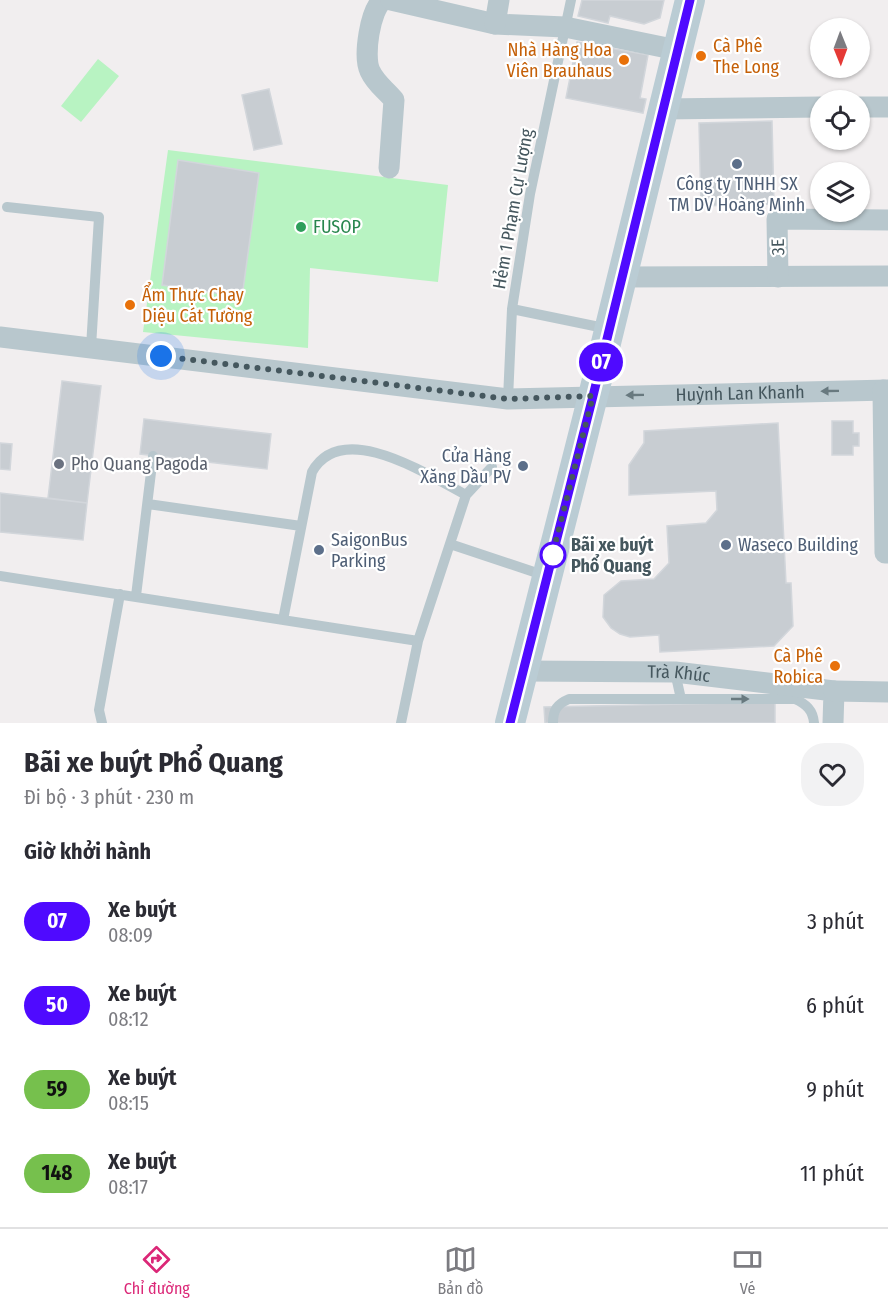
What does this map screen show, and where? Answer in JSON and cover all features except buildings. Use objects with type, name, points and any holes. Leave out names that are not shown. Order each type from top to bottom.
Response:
[{"type":"main road","points":[[510,723],[690,0]]},
{"type":"street","points":[[383,0],[378,4],[371,22],[368,68],[377,85],[393,100],[389,168]]},
{"type":"street","points":[[391,0],[495,24],[565,27],[677,50]]},
{"type":"street","points":[[495,24],[499,0]]},
{"type":"street","points":[[663,108],[810,107]]},
{"type":"street","points":[[870,107],[888,107]]},
{"type":"street","name":"3E","points":[[778,277],[777,219],[888,220]]},
{"type":"street","name":"3E","points":[[622,277],[888,276]]},
{"type":"street","name":"Huỳnh Lan Khanh","points":[[0,337],[508,399],[886,390]]},
{"type":"street","points":[[886,390],[885,554],[888,553]]},
{"type":"street","name":"Trà Khúc","points":[[523,671],[675,672],[834,691],[888,692]]},
{"type":"street","points":[[833,723],[834,691]]},
{"type":"lane","name":"Hẻm 1 Phạm Cự Lượng","points":[[508,399],[512,309],[530,194],[571,0]]},
{"type":"lane","points":[[7,207],[99,217],[91,347]]},
{"type":"lane","points":[[512,309],[609,329]]},
{"type":"lane","points":[[283,620],[312,472],[316,464],[328,454],[346,449],[367,450],[411,467],[466,495]]},
{"type":"lane","points":[[136,596],[153,456]]},
{"type":"lane","points":[[401,723],[418,641],[466,495],[492,467]]},
{"type":"lane","points":[[147,504],[301,526]]},
{"type":"lane","points":[[450,544],[547,577]]},
{"type":"lane","points":[[0,576],[418,641]]},
{"type":"lane","points":[[102,723],[99,710],[120,594]]},
{"type":"lane","points":[[675,672],[681,699]]},
{"type":"lane","points":[[553,723],[553,715],[557,706],[569,699],[795,699],[805,704],[811,711],[814,723]]},
{"type":"green space","points":[[98,59],[119,76],[81,122],[61,106]]},
{"type":"green space","name":"FUSOP","points":[[168,150],[448,185],[438,282],[310,268],[308,348],[143,332]]},
{"type":"bus line","name":"07","points":[[510,723],[690,0]]},
{"type":"place","name":"Cà Phê The Long","points":[[701,56]]},
{"type":"place","name":"Nhà Hàng Hoa Viên Brauhaus","points":[[624,60]]},
{"type":"place","name":"Công ty TNHH SX TM DV Hoàng Minh","points":[[737,164]]},
{"type":"place","name":"FUSOP","points":[[301,227]]},
{"type":"place","name":"Ẩm Thực Chay Diệu Cát Tường","points":[[130,305]]},
{"type":"place","name":"Pho Quang Pagoda","points":[[59,464]]},
{"type":"place","name":"Cửa Hàng Xăng Dầu PV","points":[[523,466]]},
{"type":"place","name":"Waseco Building","points":[[726,545]]},
{"type":"place","name":"SaigonBus Parking","points":[[319,550]]},
{"type":"place","name":"Bãi xe buýt Phổ Quang","points":[[553,555]]},
{"type":"place","name":"Cà Phê Robica","points":[[835,666]]},
{"type":"route","points":[[161,356],[508,399],[593,396],[551,560],[553,555]]}]
